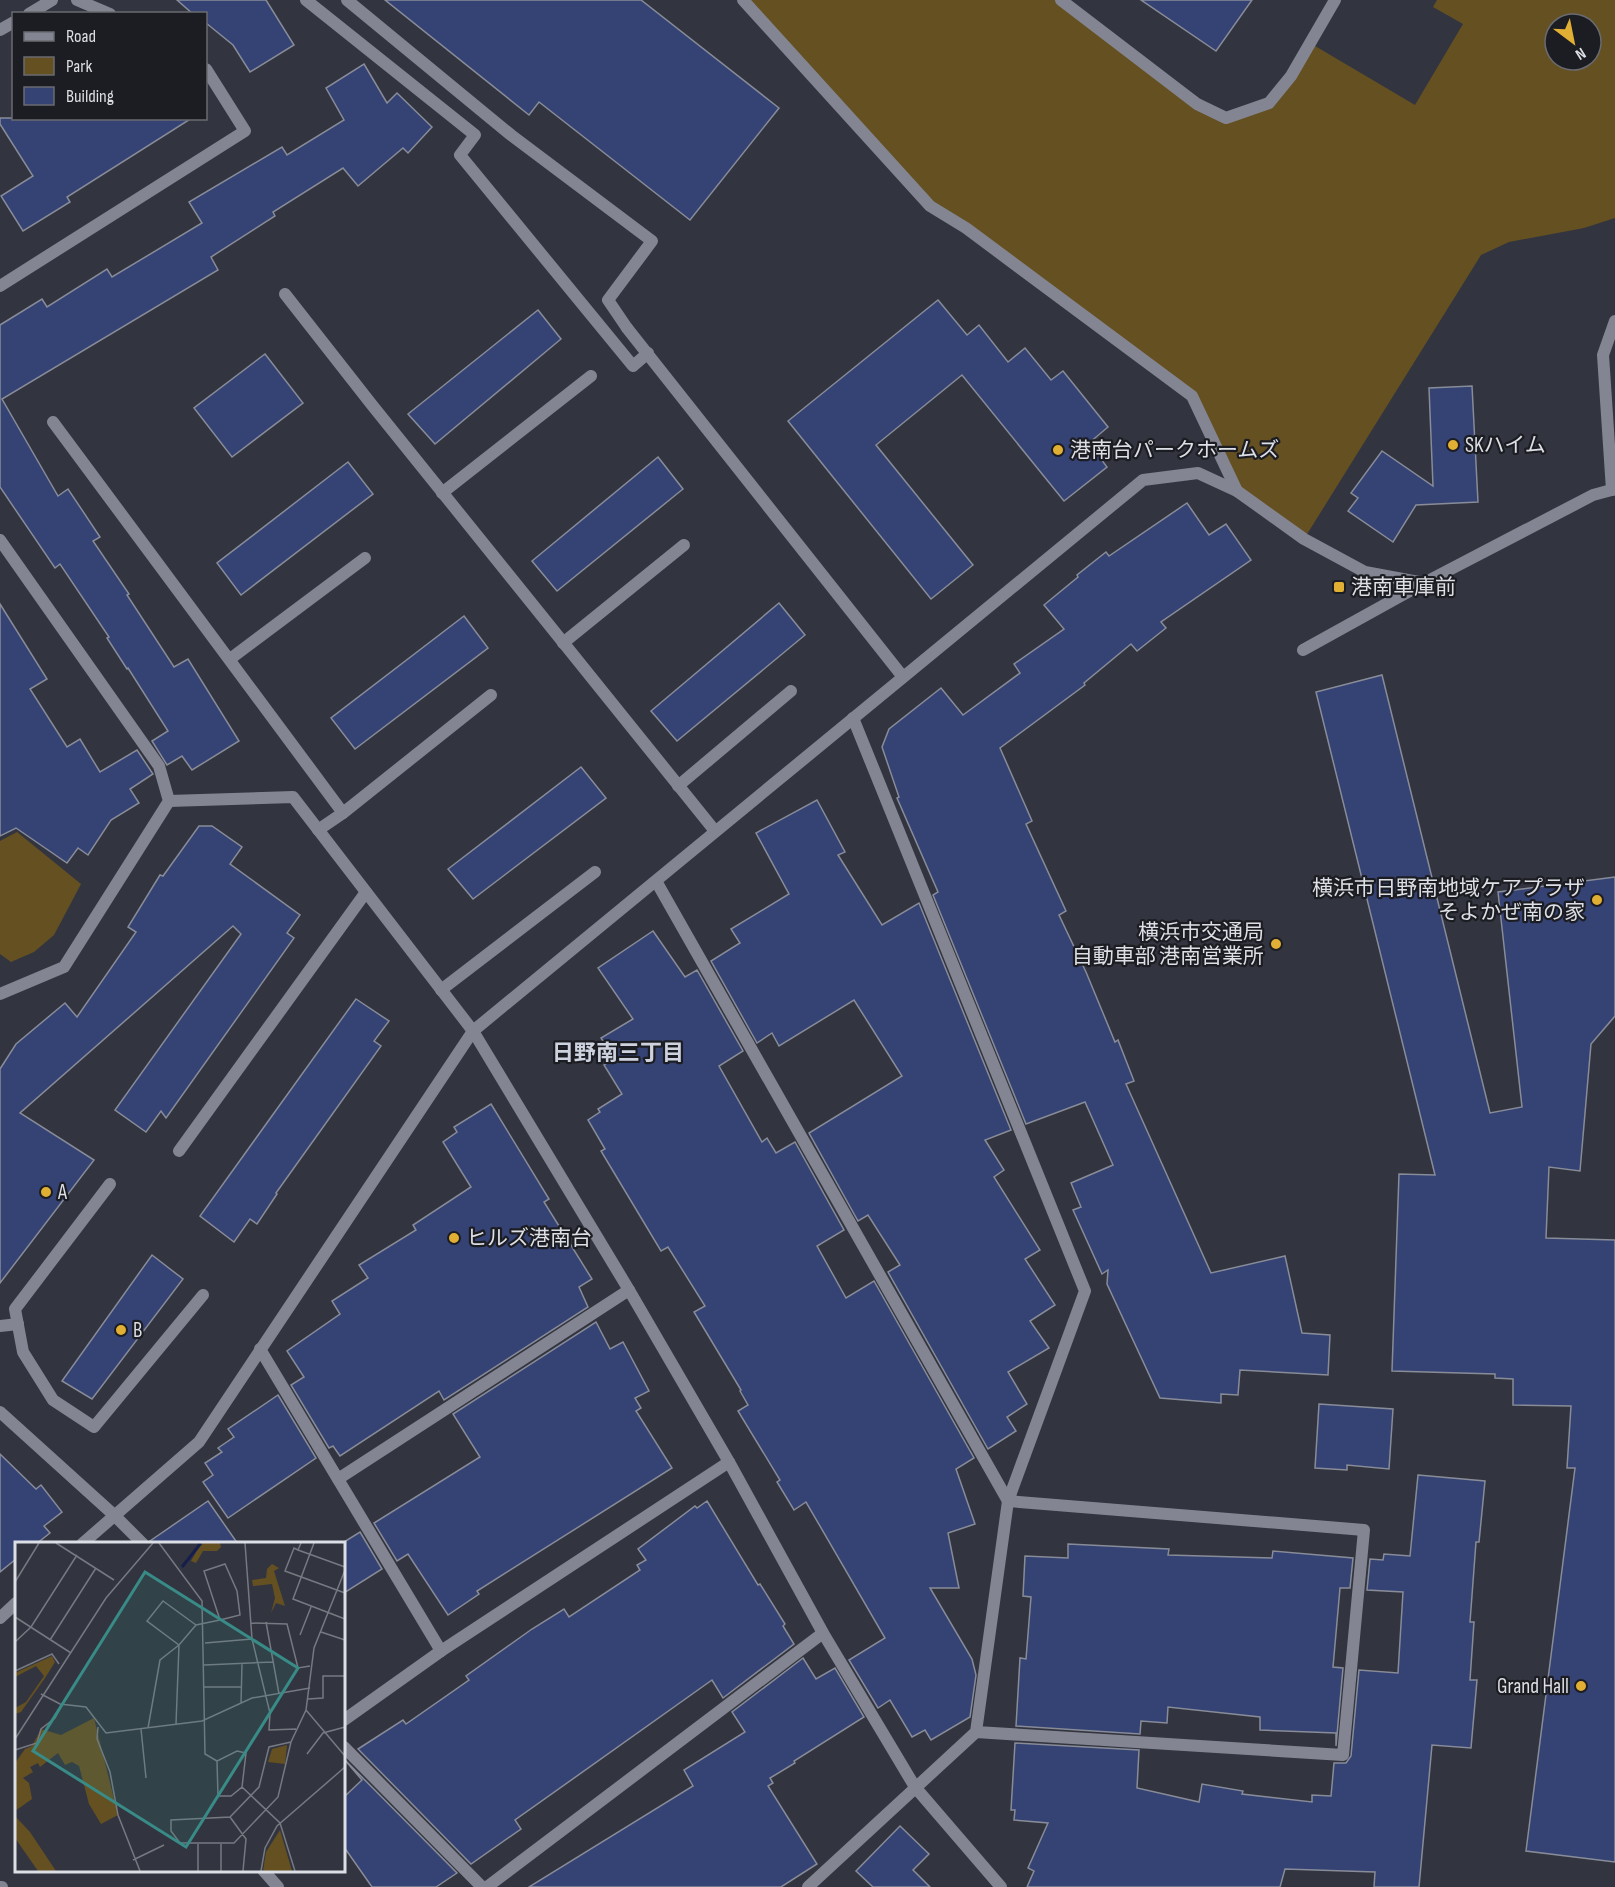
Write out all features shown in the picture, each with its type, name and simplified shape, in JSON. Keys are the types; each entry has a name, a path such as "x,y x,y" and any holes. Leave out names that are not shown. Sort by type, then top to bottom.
{"street":[{"path":"32,12 52,0"},
{"path":"77,0 105,12"},
{"path":"306,0 475,135 460,155 633,366 648,353"},
{"path":"347,0 511,135 652,241 608,300 627,328 903,677"},
{"path":"743,0 930,206 966,228 1192,396 1236,491"},
{"path":"1062,0 1076,5 1197,104 1226,118 1269,103 1291,76 1335,0"},
{"path":"0,286 245,131 207,71"},
{"path":"285,294 442,493 715,831"},
{"path":"1303,650 1424,583 1593,495 1614,489 1603,355 1615,321"},
{"path":"442,493 591,376"},
{"path":"53,422 343,813"},
{"path":"84,1542 200,1442 473,1031 1143,480 1198,473 1236,491 1304,539 1365,572 1424,583"},
{"path":"0,540 159,766 169,801 63,967 0,994"},
{"path":"563,643 684,545"},
{"path":"230,659 365,558"},
{"path":"678,786 791,691"},
{"path":"318,830 343,813 491,695"},
{"path":"814,1885 915,1787 976,1732 1008,1501 1085,1291 853,718"},
{"path":"169,801 293,797 473,1031 629,1290 729,1462 823,1633 915,1787 1001,1887"},
{"path":"441,990 595,872"},
{"path":"656,881 1008,1501"},
{"path":"179,1151 366,892"},
{"path":"110,1184 15,1309 22,1352 53,1400 94,1427 203,1295"},
{"path":"338,1479 629,1290"},
{"path":"0,1326 18,1324"},
{"path":"260,1349 441,1652"},
{"path":"0,1412 141,1542"},
{"path":"345,1719 441,1652 729,1462"},
{"path":"976,1732 1343,1755 1364,1530 1008,1501"},
{"path":"0,1618 15,1604"},
{"path":"345,1748 485,1887 823,1633"},
{"path":"265,1872 278,1887"}],"green space":[{"path":"743,0 1061,0 1226,118 1269,103 1310,43 1415,105 1463,24 1433,7 1437,0 1615,0 1615,218 1584,228 1509,242 1481,255 1304,539 1237,491 1192,396 930,206"},
{"path":"17,832 81,884 54,935 34,952 11,962 0,954 0,841"}],"building":[{"path":"177,0 266,0 294,45 250,72 233,45 207,24 207,12 191,12"},
{"path":"385,0 641,0 779,108 690,220 539,102 529,115"},
{"path":"1141,0 1252,0 1216,51"},
{"path":"364,64 387,103 397,93 432,127 408,153 403,148 358,186 343,168 273,212 275,216 211,257 218,270 2,399 58,496 68,489 100,537 93,541 174,667 188,659 239,741 192,770 182,756 167,765 152,741 168,731 60,564 55,568 0,487 0,325 42,299 47,307 107,269 112,277 202,223 189,202 282,147 287,155 344,120 326,88"},
{"path":"0,118 12,118 12,120 189,120 67,197 70,202 23,231 1,196 33,176 0,124"},
{"name":"港南台パークホームズ","path":"938,300 967,335 979,325 1008,362 1025,348 1051,380 1063,371 1108,427 1089,443 1107,467 1064,501 962,375 876,445 973,565 931,599 788,421"},
{"path":"538,310 561,339 435,444 408,414"},
{"path":"265,354 303,403 232,457 194,408"},
{"path":"1472,386 1478,502 1416,505 1393,542 1348,511 1358,498 1351,493 1382,451 1433,486 1429,388"},
{"path":"658,457 683,489 557,591 532,561"},
{"path":"348,462 373,494 241,595 217,563"},
{"path":"1187,503 1209,535 1226,524 1251,560 1161,622 1166,628 1137,651 1131,644 1084,683 1085,685 1000,748 1032,821 1026,824 1066,911 1059,915 1115,1042 1118,1040 1134,1081 1126,1084 1211,1273 1285,1256 1302,1333 1330,1335 1328,1375 1240,1370 1238,1395 1221,1394 1221,1403 1160,1398 1107,1284 1108,1270 1102,1274 1073,1210 1081,1207 1071,1183 1113,1165 1085,1102 1026,1124 933,895 938,892 897,798 899,797 882,747 889,729 941,688 963,715 1020,673 1014,664 1064,629 1044,605 1106,552 1109,556"},
{"path":"779,603 805,635 677,741 651,711"},
{"path":"0,604 47,679 30,689 67,747 80,739 100,772 137,750 153,774 130,789 139,803 111,820 88,855 78,848 67,863 16,828 0,836"},
{"path":"464,616 488,648 355,749 331,718"},
{"path":"1382,675 1490,1113 1522,1107 1498,892 1615,877 1615,1016 1591,1044 1580,1171 1549,1167 1546,1238 1615,1240 1615,1862 1526,1851 1575,1468 1567,1468 1571,1406 1513,1405 1513,1379 1495,1378 1495,1374 1392,1371 1399,1174 1435,1175 1316,692"},
{"path":"581,767 606,798 473,899 448,869"},
{"path":"817,800 845,852 838,855 882,925 919,903 1011,1130 985,1140 1004,1170 994,1177 1040,1250 1025,1259 1055,1305 1030,1321 1049,1348 1008,1372 1027,1404 1007,1417 1016,1431 988,1449 888,1272 900,1265 868,1215 858,1221 809,1133 902,1076 854,1000 779,1046 772,1033 757,1043 711,961 740,943 731,929 789,894 756,833"},
{"path":"199,826 212,826 242,847 230,864 300,915 287,933 294,938 166,1118 161,1111 146,1132 115,1110 241,934 233,926 20,1113 94,1160 0,1283 0,1069 16,1044 65,1003 77,1017 136,932 128,927 160,875 163,876"},
{"path":"653,931 685,977 697,970 743,1051 719,1066 762,1142 767,1138 776,1153 795,1142 844,1230 817,1246 846,1298 874,1281 974,1458 956,1469 975,1524 948,1533 959,1588 930,1588 972,1659 976,1675 970,1717 931,1740 925,1730 912,1737 890,1700 878,1708 849,1660 885,1638 806,1502 794,1510 777,1482 780,1480 738,1411 748,1405 741,1390 694,1312 705,1306 668,1247 661,1251 601,1151 605,1149 588,1120 600,1112 598,1109 622,1094 604,1065 614,1059 601,1038 633,1019 598,968"},
{"path":"356,999 389,1021 374,1041 381,1046 276,1193 257,1224 250,1219 234,1242 200,1216"},
{"path":"491,1104 549,1199 544,1202 592,1279 579,1287 588,1307 444,1400 439,1391 340,1456 333,1446 329,1448 291,1385 304,1377 287,1351 340,1314 332,1301 368,1278 359,1265 416,1230 413,1225 471,1187 443,1142 457,1132 454,1127"},
{"name":"B","path":"152,1255 183,1279 92,1399 62,1381"},
{"path":"596,1322 610,1349 623,1342 649,1391 635,1398 641,1408 636,1411 672,1468 477,1591 479,1594 448,1615 408,1554 397,1561 374,1523 480,1457 453,1414"},
{"path":"278,1395 316,1458 228,1518 203,1482 213,1475 205,1463 222,1452 218,1448 234,1437 228,1429"},
{"path":"1319,1404 1393,1409 1389,1469 1347,1465 1347,1470 1315,1468"},
{"path":"0,1454 36,1489 41,1485 62,1512 44,1526 50,1533 39,1542 15,1542 15,1560 0,1572"},
{"path":"1418,1475 1485,1481 1479,1542 1476,1542 1470,1622 1474,1622 1470,1680 1477,1680 1471,1748 1432,1745 1419,1887 1374,1887 1375,1872 1285,1869 1280,1887 1027,1887 1034,1871 1028,1868 1048,1823 1014,1820 1015,1810 1011,1810 1015,1743 1139,1750 1137,1788 1199,1802 1202,1784 1243,1791 1242,1794 1312,1802 1312,1795 1331,1796 1334,1763 1346,1763 1351,1756 1359,1670 1398,1673 1403,1592 1367,1590 1370,1559 1383,1560 1384,1554 1410,1556"},
{"path":"208,1501 237,1542 150,1542"},
{"path":"707,1501 758,1585 760,1584 785,1624 783,1626 794,1644 723,1698 712,1680 515,1820 521,1829 471,1864 358,1749 403,1720 406,1724 469,1680 466,1676 532,1629 564,1609 569,1617 640,1570 637,1565 646,1560 638,1549 695,1506 697,1508"},
{"path":"360,1532 382,1569 345,1592 345,1542"},
{"path":"1068,1544 1169,1549 1168,1555 1272,1558 1273,1551 1353,1558 1350,1588 1340,1588 1333,1667 1343,1668 1336,1746 1336,1733 1260,1730 1260,1717 1168,1707 1167,1723 1141,1721 1140,1734 1016,1726 1020,1658 1026,1659 1031,1597 1023,1596 1025,1556 1068,1558"},
{"path":"803,1658 816,1679 835,1668 864,1717 770,1778 773,1783 768,1786 817,1864 781,1887 529,1887 693,1786 684,1770 745,1732 732,1712"},
{"path":"345,1760 457,1873 436,1887 372,1887 345,1848 345,1796 362,1780"},
{"path":"900,1826 929,1854 913,1870 930,1887 873,1887 856,1871"}],"place":[{"name":"SKハイム","path":"1453,445"},
{"name":"港南台パークホームズ","path":"1058,450"},
{"name":"港南車庫前","path":"1339,587"},
{"name":"横浜市日野南地域ケアプラザ そよかぜ南の家","path":"1597,900"},
{"name":"横浜市交通局 自動車部 港南営業所","path":"1276,944"},
{"name":"A","path":"46,1192"},
{"name":"ヒルズ港南台","path":"454,1238"},
{"name":"B","path":"121,1330"},
{"name":"Grand Hall","path":"1581,1686"}],"district":[{"name":"日野南三丁目","path":"618,1053"}]}
